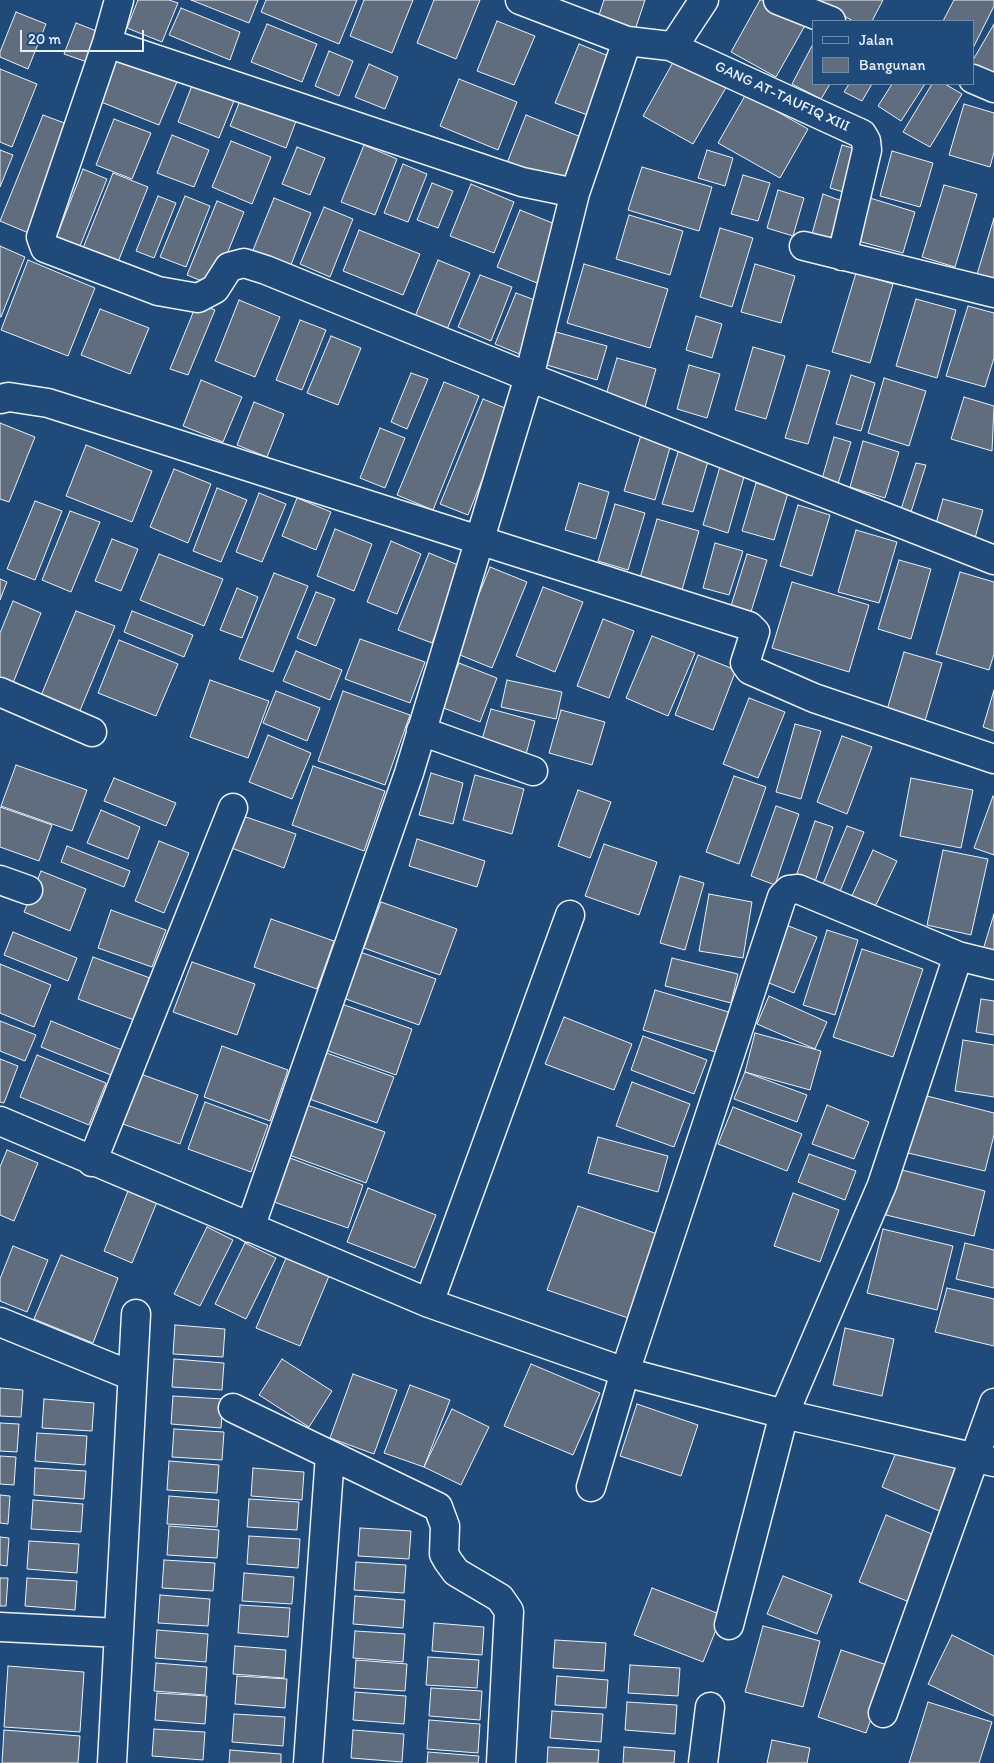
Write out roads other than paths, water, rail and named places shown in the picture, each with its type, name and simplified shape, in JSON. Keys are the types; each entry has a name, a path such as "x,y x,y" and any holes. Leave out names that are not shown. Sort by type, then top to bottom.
{"street":[{"path":"119,0 107,43 41,238 45,248 158,291 198,298 215,289 229,267 244,263 266,270 529,377 994,560"},
{"name":"GANG AT-TAUFIQ XIII","path":"520,0 627,42 670,46 862,134 866,141 867,150 842,256"},
{"path":"670,46 677,41 704,0"},
{"path":"778,0 828,20"},
{"path":"250,1228 409,773 529,377 575,193 627,42"},
{"path":"107,43 522,182 575,193"},
{"path":"974,79 994,88"},
{"path":"804,246 994,293"},
{"path":"0,399 9,397 48,403 749,626 755,632 745,663 750,670 814,698 994,759"},
{"path":"0,692 92,732"},
{"path":"421,731 533,771"},
{"path":"92,1162 233,808"},
{"path":"0,880 28,890"},
{"path":"591,1487 625,1372 782,897 789,890 798,889 958,956 994,964"},
{"path":"429,1303 570,915"},
{"path":"729,1625 784,1414 882,1185 958,956"},
{"path":"0,1121 92,1162 429,1303 625,1372 784,1414 984,1460"},
{"path":"112,1763 136,1314"},
{"path":"0,1322 132,1376"},
{"path":"883,1713 984,1460 994,1403"},
{"path":"233,1408 438,1507 445,1526 444,1554 448,1561 456,1572 500,1598 509,1611 501,1763"},
{"path":"308,1763 330,1455"},
{"path":"0,1627 119,1633"},
{"path":"704,1763 710,1707"}]}
